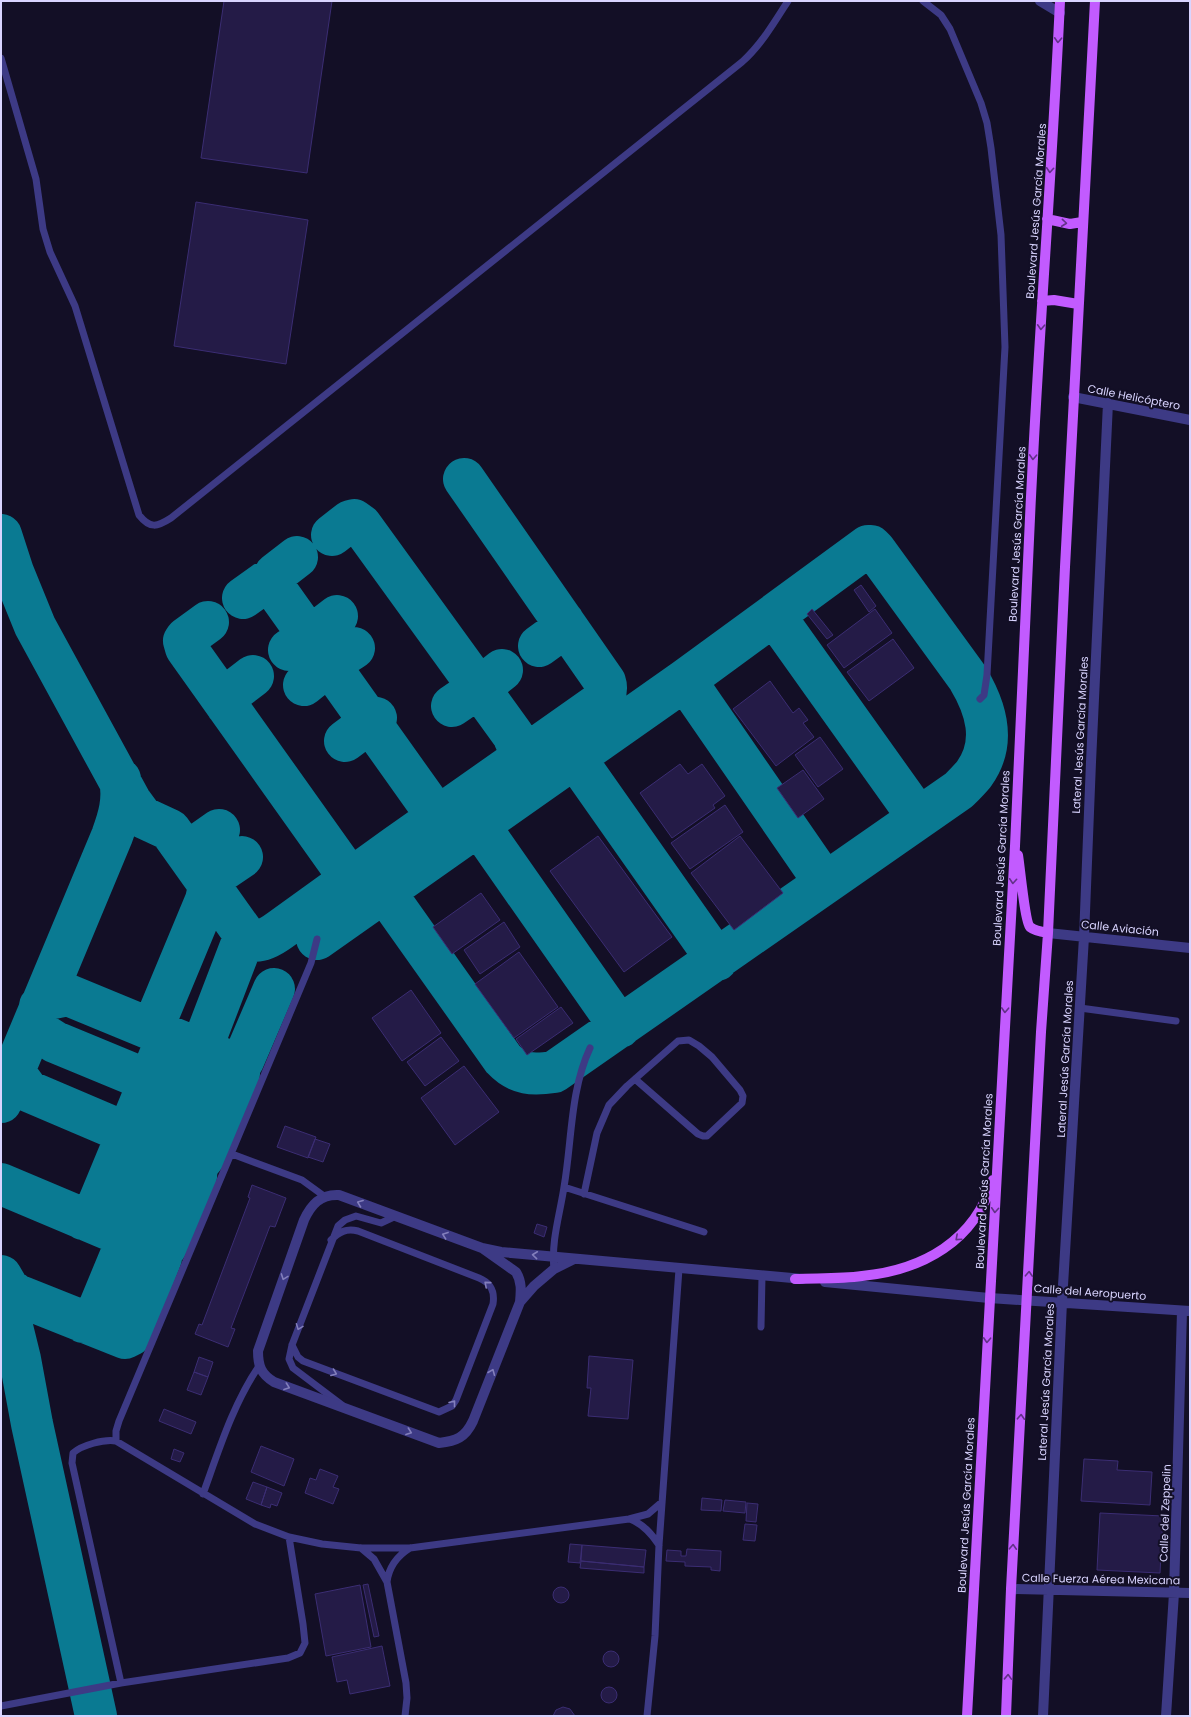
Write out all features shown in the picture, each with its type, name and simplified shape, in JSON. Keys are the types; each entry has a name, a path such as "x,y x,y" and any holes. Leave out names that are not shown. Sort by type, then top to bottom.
{"main road":[{"name":"Boulevard Jesús García Morales","path":"968,1716 989,1298 1015,842 1032,467 1060,1"},
{"path":"1006,1716 1011,1589 1041,1032 1048,933 1073,397 1095,1"},
{"path":"1047,219 1070,224 1082,222"},
{"path":"1042,301 1054,300 1078,304"},
{"path":"1015,842 1022,877 1027,921 1031,928 1048,933"},
{"path":"795,1279 869,1275 910,1266 932,1257 956,1241 970,1226 981,1210 993,1182 998,1155"}],"street":[{"path":"1040,1 1060,13"},
{"name":"Calle Helicóptero","path":"1073,397 1190,420"},
{"name":"Lateral Jesús García Morales","path":"1043,1716 1062,1302 1084,937 1091,754 1108,403"},
{"name":"Calle Aviación","path":"1048,933 1190,948"},
{"path":"339,1195 396,1216 482,1248 516,1272 519,1277 521,1286 520,1302 473,1421 468,1431 451,1442 439,1443 274,1382 267,1378 259,1366 258,1351 304,1220 314,1202 324,1196 339,1195"},
{"name":"Calle del Aeropuerto","path":"482,1248 501,1252 989,1298 1186,1311"},
{"path":"520,1302 534,1286 554,1269 574,1259"},
{"name":"Calle del Zeppelin","path":"1166,1716 1174,1593 1186,1311"},
{"name":"Calle Fuerza Aérea Mexicana","path":"1011,1589 1190,1593"}],"lane":[{"path":"1,58 36,179 43,229 50,252 75,306 139,515 145,523 152,526 162,524 171,518 742,62 764,37 788,1"},
{"path":"922,1 941,15 950,29 981,103 987,124 991,148 1001,235 1005,347 988,675 984,695 980,699"},
{"path":"116,1441 116,1431 119,1421 311,963 317,940"},
{"path":"1080,1008 1176,1021"},
{"path":"584,1194 597,1133 609,1105 635,1079 678,1041 689,1040 699,1046 712,1058 740,1090 743,1096 742,1103 707,1136 703,1136 698,1134 635,1079"},
{"path":"554,1269 553,1257 578,1087 584,1061 590,1048"},
{"path":"232,1154 302,1180 324,1196"},
{"path":"564,1187 704,1232"},
{"path":"349,1410 320,1387 301,1376 292,1368 289,1359 292,1345 331,1240 338,1226 356,1216 380,1222 396,1216"},
{"path":"292,1345 298,1357 303,1361 430,1410 439,1412 452,1406 456,1400 493,1304 493,1290 490,1285 478,1278 358,1230 346,1230 338,1233 331,1240"},
{"path":"647,1716 655,1636 659,1545 679,1269"},
{"path":"761,1327 762,1276"},
{"path":"203,1494 230,1420 246,1385 259,1366"},
{"path":"121,1683 71,1458 73,1453 81,1448 110,1440 116,1441 255,1524 289,1536 322,1544 361,1548 410,1548 629,1519 648,1514 662,1502"},
{"path":"629,1519 638,1522 647,1529 659,1545"},
{"path":"1,1706 121,1683 288,1658 300,1653 305,1643 289,1536"},
{"path":"361,1548 374,1559 387,1582 406,1683 407,1698 405,1716"},
{"path":"387,1582 393,1563 400,1554 410,1548"}],"building":[{"path":"224,1 332,1 307,173 201,158"},
{"path":"196,202 308,220 286,364 174,346"},
{"path":"861,585 876,606 869,612 854,590"},
{"path":"812,609 833,635 827,639 807,614"},
{"path":"875,609 892,633 844,668 827,645"},
{"path":"893,639 914,668 869,701 847,672"},
{"path":"770,681 793,713 799,708 808,720 803,723 814,737 776,766 733,709"},
{"path":"820,737 843,769 818,787 795,755"},
{"path":"680,764 688,774 702,764 725,796 713,805 715,808 672,838 640,793"},
{"path":"803,770 824,799 798,818 777,788"},
{"path":"725,805 743,832 690,869 671,843"},
{"path":"598,836 672,937 624,972 550,871"},
{"path":"740,836 783,893 734,930 691,873"},
{"path":"481,893 500,920 452,954 433,927"},
{"path":"504,922 520,947 480,974 464,950"},
{"path":"519,952 558,1007 514,1038 475,984"},
{"path":"411,990 441,1033 402,1061 372,1018"},
{"path":"561,1007 573,1023 527,1055 516,1039"},
{"path":"441,1037 459,1061 425,1086 407,1062"},
{"path":"464,1066 499,1112 455,1145 421,1098"},
{"path":"285,1126 316,1137 308,1158 277,1147"},
{"path":"315,1139 330,1144 323,1162 308,1157"},
{"path":"252,1185 286,1198 275,1227 270,1226 231,1328 235,1329 228,1347 195,1334 199,1324 202,1325 250,1198 248,1197"},
{"path":"537,1224 547,1227 544,1237 534,1233"},
{"path":"589,1356 633,1360 628,1419 588,1416 591,1388 587,1388"},
{"path":"199,1357 213,1362 208,1377 194,1372"},
{"path":"194,1372 208,1377 201,1395 187,1390"},
{"path":"164,1409 196,1422 191,1434 159,1421"},
{"path":"261,1446 294,1459 284,1486 251,1472"},
{"path":"174,1449 184,1453 180,1462 171,1459"},
{"path":"1084,1459 1118,1461 1117,1470 1152,1472 1150,1505 1081,1501"},
{"path":"320,1469 338,1476 333,1487 339,1489 333,1504 305,1493 310,1478 316,1480"},
{"path":"253,1482 267,1487 261,1505 246,1499"},
{"path":"267,1487 282,1493 277,1506 271,1504 270,1508 261,1505"},
{"path":"702,1498 722,1500 721,1511 701,1510"},
{"path":"725,1500 746,1502 745,1513 723,1511"},
{"path":"747,1503 758,1504 756,1522 746,1521"},
{"path":"1100,1513 1163,1516 1160,1573 1097,1570"},
{"path":"745,1524 757,1525 755,1541 743,1540"},
{"path":"570,1544 582,1545 580,1563 568,1562"},
{"path":"582,1545 646,1550 644,1567 581,1561"},
{"path":"687,1549 721,1551 720,1571 711,1570 711,1567 685,1566 685,1562 666,1561 667,1550 681,1551 681,1556 686,1556"},
{"path":"581,1561 644,1567 644,1573 580,1568"},
{"path":"368,1584 379,1636 374,1637 363,1585"},
{"path":"360,1585 371,1647 326,1656 315,1594"},
{"path":"561,1587 567,1589 569,1595 567,1601 561,1603 555,1601 553,1595 555,1589"},
{"path":"382,1646 390,1686 350,1694 347,1680 337,1682 332,1657"},
{"path":"611,1651 617,1653 619,1659 617,1665 611,1667 605,1665 603,1659 605,1653"},
{"path":"609,1687 615,1689 617,1695 615,1701 609,1703 603,1701 601,1695 603,1689"},
{"path":"563,1707 570,1709 575,1716 553,1716 556,1710"}],"taxiway":[{"path":"1,535 13,572 35,626 131,802 142,817 170,830 244,934 248,938 257,941 267,938 280,930 597,705 605,695 605,682 464,479"},
{"path":"332,535 350,521 354,520 361,525 513,735 519,749 514,764"},
{"path":"317,939 685,680 868,546 871,546 875,550 968,678 980,701 984,713 987,737 985,750 981,762 974,774 959,790 554,1072 526,1073 514,1068 503,1059 384,891"},
{"path":"271,583 275,574 297,557"},
{"path":"243,598 264,583 271,583 429,805 438,810 449,810"},
{"path":"774,615 918,817"},
{"path":"289,650 303,641 312,641 315,633 337,616"},
{"path":"539,646 561,630 563,621"},
{"path":"208,622 186,638 184,641 186,648 341,866 351,872 363,871"},
{"path":"304,685 325,668 334,671 337,660 354,648"},
{"path":"452,706 471,693 482,693 483,685 502,670"},
{"path":"227,706 227,696 253,676"},
{"path":"685,680 825,883"},
{"path":"345,741 365,726 367,716 376,718"},
{"path":"575,758 717,960"},
{"path":"1,1102 112,836 117,822 121,801 120,779"},
{"path":"478,824 620,1027"},
{"path":"190,858 192,849 219,830"},
{"path":"204,877 211,878 242,857"},
{"path":"149,1028 154,1025 206,900 211,878"},
{"path":"194,1047 204,1042 245,935"},
{"path":"238,1065 243,1061 274,989"},
{"path":"40,1006 49,999 68,995 238,1065"},
{"path":"36,1018 38,1031 55,1042 130,1073"},
{"path":"83,1219 91,1218 94,1214 123,1144 124,1137 121,1131 127,1130 132,1123 165,1043 163,1034"},
{"path":"157,1146 163,1146 167,1143 202,1058 199,1049"},
{"path":"197,1163 204,1157 239,1074 238,1065"},
{"path":"15,1067 17,1076 28,1091 197,1163"},
{"path":"121,1235 131,1231 160,1161 161,1153 157,1146"},
{"path":"1,1184 160,1251 165,1248 169,1242 196,1177 197,1163"},
{"path":"83,1322 91,1321 96,1315 125,1245 126,1240 123,1235"},
{"path":"1,1276 8,1288 17,1295 125,1338 131,1335 161,1258 160,1251"},
{"path":"1,1282 20,1359 32,1424 96,1716"}]}
